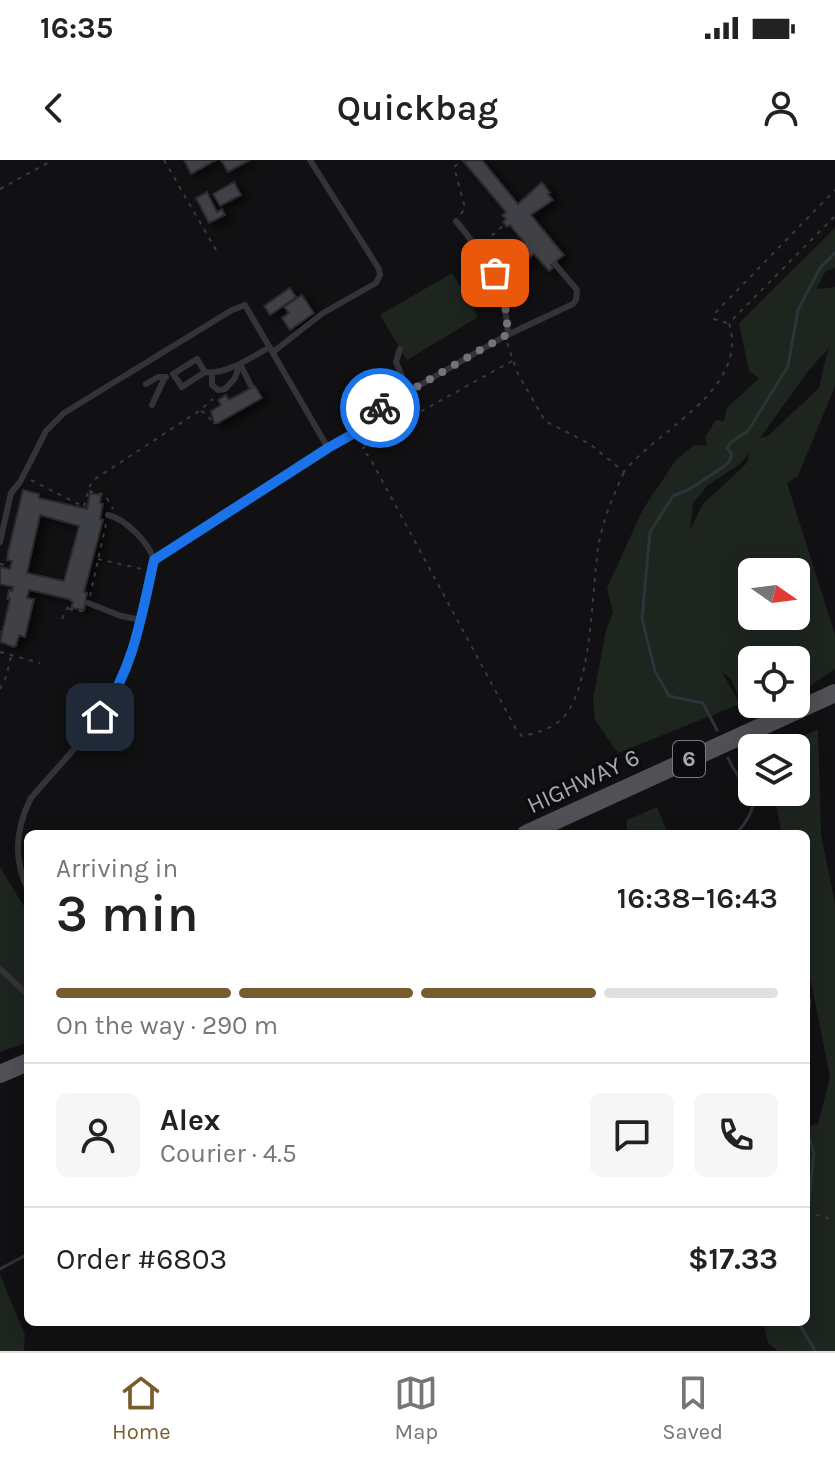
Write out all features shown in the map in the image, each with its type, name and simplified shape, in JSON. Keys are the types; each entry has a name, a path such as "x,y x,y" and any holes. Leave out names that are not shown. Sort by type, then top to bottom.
{"main road":[{"name":"HIGHWAY 6","path":"535,830 835,693"},
{"path":"0,1074 24,1064"}],"lane":[{"path":"173,374 182,387 209,372 240,364 272,349 323,313 376,283 379,269 310,160"},
{"path":"456,221 495,273 505,302 507,335"},
{"path":"154,560 328,448 350,438 375,411 507,335 576,300 577,290 555,264"},
{"path":"0,542 11,493 24,475 46,431 64,413 245,305 328,448"},
{"path":"400,349 396,362 408,391"},
{"path":"146,384 173,374 197,359 209,372 210,382 218,390 228,387 240,364"},
{"path":"240,364 251,386"},
{"path":"152,405 165,377"},
{"path":"24,881 17,836 24,810 110,702 129,665 141,620 154,560 150,549 117,517 108,515"},
{"path":"88,604 141,620"},
{"path":"0,969 24,991"}],"path":[{"path":"0,189 53,160"},
{"path":"164,160 216,250"},
{"path":"462,160 454,167 465,208"},
{"path":"729,323 714,319 716,312 835,190"},
{"path":"729,323 835,216"},
{"path":"481,244 504,225"},
{"path":"510,284 512,286 520,279 522,281 513,288 512,296"},
{"path":"350,438 370,458 522,736 541,732 568,712 576,692 593,605 598,545 624,472 694,411 723,374 731,341 729,323"},
{"path":"507,335 512,361 545,421 590,444 624,472"},
{"path":"362,449 382,433 512,361"},
{"path":"24,475 47,490 84,507 91,483 210,404 218,390"},
{"path":"199,411 207,414 213,424 217,423"},
{"path":"107,478 109,470"},
{"path":"88,491 105,495 117,517"},
{"path":"69,609 85,612 106,524"},
{"path":"98,559 142,569"},
{"path":"0,564 10,566"},
{"path":"62,619 70,603"},
{"path":"0,652 40,663"},
{"path":"0,689 11,655"},
{"path":"810,1213 835,1220"}],"shaded area":[{"path":"835,228 835,268 826,271 816,289 835,287 835,386 798,476 787,483 835,635 835,669 810,686 810,646 738,646 738,696 731,679 722,672 738,705 618,753 595,720 593,699 606,630 613,612 607,588 643,509 676,460 694,445 707,446 705,437 716,420 724,421 727,408 759,378 749,371 739,323","holes":["828,349 819,388 768,436 760,438 808,371","749,453 747,463 703,504 690,530 693,503 708,485 740,464"]},
{"path":"452,273 478,317 407,360 380,315"},
{"path":"818,729 821,834 835,904 835,1351 778,1351 768,1343 764,1326 810,1326 810,1126 818,1124 830,1077 810,977 810,830 781,830 776,806 810,806 810,734 807,734"},
{"path":"657,807 666,830 627,830 627,820"},
{"path":"0,867 24,906 24,1043 0,1052"},
{"path":"0,1275 25,1335 24,1351 0,1351"}],"building":[{"path":"184,160 216,160 191,174"},
{"path":"221,160 250,160 228,172"},
{"path":"482,160 518,204 542,182 550,193 553,200 531,215 564,255 551,265 553,268 549,271 534,254 515,270 517,273 508,285 491,266 524,242 510,225 507,227 503,222 506,219 502,215 506,212 463,161"},
{"path":"234,182 241,195 220,206 213,194"},
{"path":"207,192 217,212 222,209 225,215 209,223 196,198"},
{"path":"290,288 296,297 270,315 264,306"},
{"path":"302,295 314,313 290,330 282,318 289,313 284,307"},
{"path":"255,386 262,398 214,423 211,411 221,405 218,400 226,395 229,400"},
{"path":"23,490 39,494 39,498 87,509 90,493 101,495 100,519 103,520 84,592 87,593 84,610 71,608 73,602 68,599 29,590 27,598 34,599 25,637 19,635 13,647 0,642 10,599 7,599 9,590 12,591 13,587 0,584 0,567 10,569 12,561 7,560","holes":["40,515 79,526 64,581 27,573"]}],"waterway":[{"path":"717,730 703,703 669,696 655,671 642,619 650,532 673,496 690,489 729,462 732,454 727,448 748,431 788,366 798,310 820,268 835,253"},
{"path":"728,758 753,802 752,810 739,830"},
{"path":"810,1142 814,1153 810,1192"},
{"path":"0,1269 24,1256"},
{"path":"800,1326 815,1351"}],"way so far":[{"path":"380,408 508,334 505,302 495,273"}],"route":[{"path":"100,717 129,665 154,560 328,448 350,438 380,408"}]}
